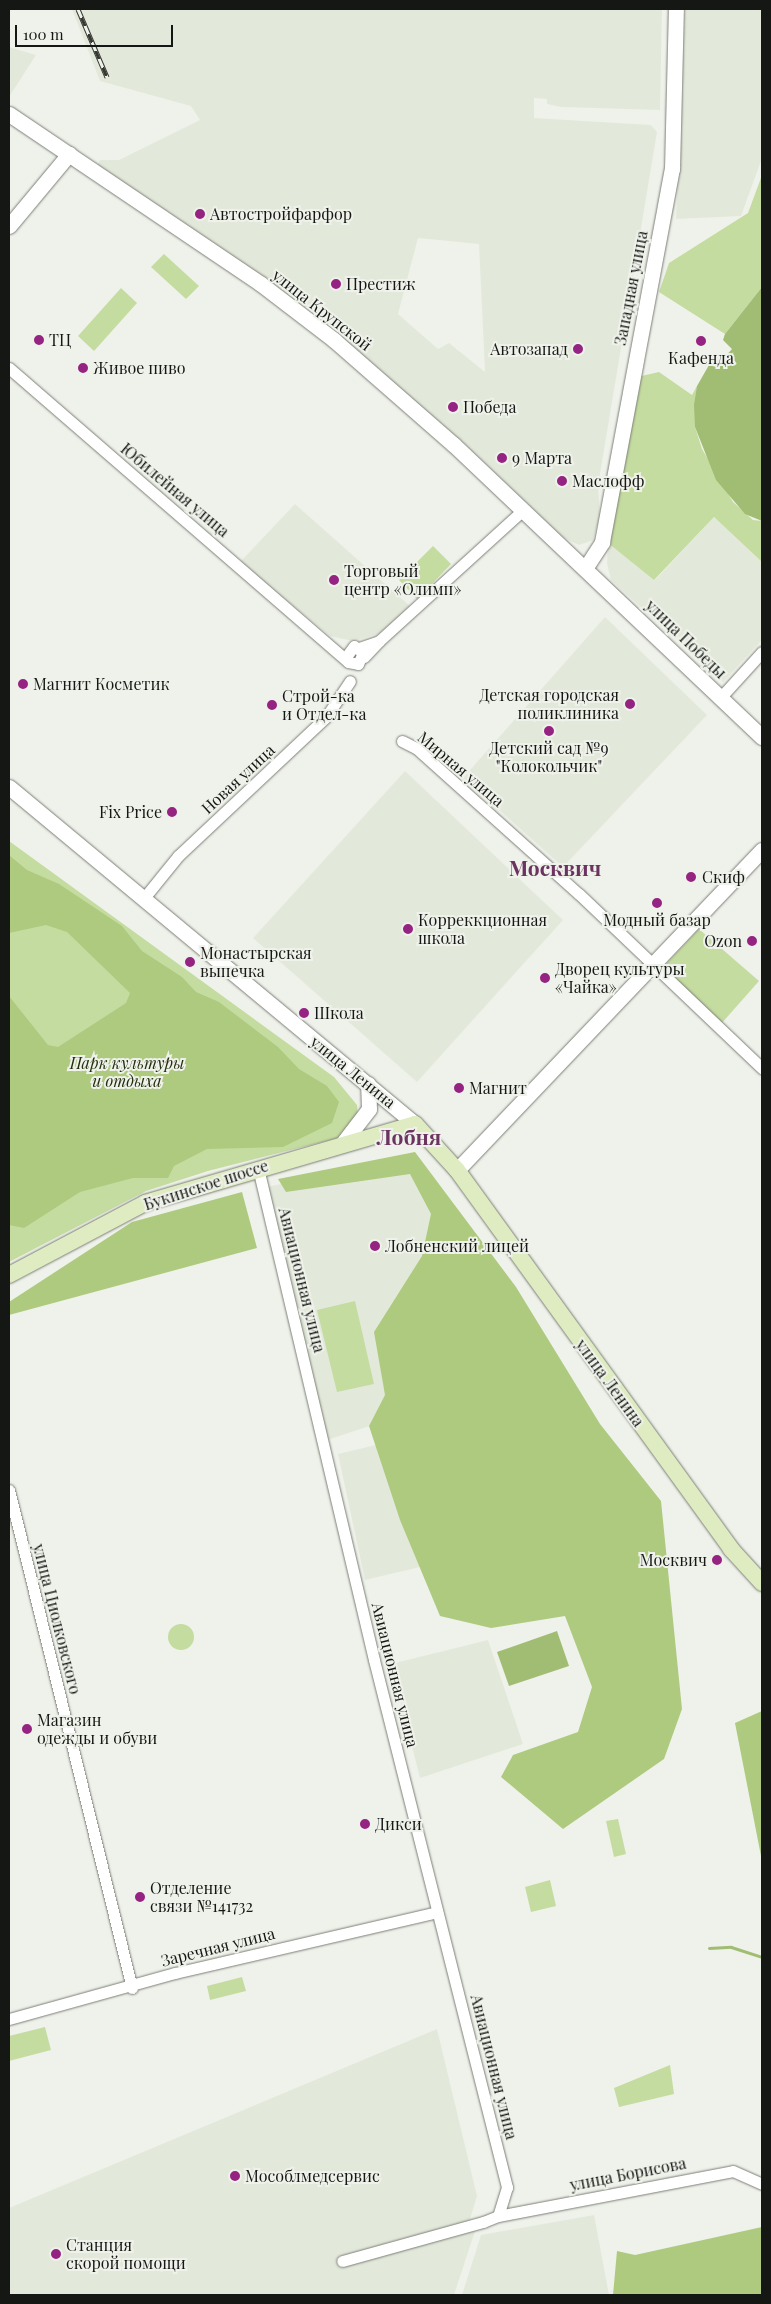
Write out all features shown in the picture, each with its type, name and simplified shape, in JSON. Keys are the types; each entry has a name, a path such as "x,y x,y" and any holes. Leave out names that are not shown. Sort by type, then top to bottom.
{"main road":[{"name":"улица Ленина","path":"415,1124 457,1170 715,1527 762,1583"},
{"name":"Букинское шоссе","path":"9,1275 145,1204 258,1168 415,1124"}],"street":[{"name":"Западная улица","path":"586,567 602,542 672,169 676,9"},
{"name":"улица Крупской","path":"9,114 294,307 403,398 586,567"},
{"path":"9,226 69,154"},
{"name":"Юбилейная улица","path":"9,368 321,637 355,656"},
{"path":"355,656 379,641 523,510"},
{"name":"улица Победы","path":"586,567 762,737"},
{"path":"721,696 762,652"},
{"name":"Новая улица","path":"144,898 178,856 326,717 350,681 355,656"},
{"name":"Мирная улица","path":"402,741 416,748 762,1068"},
{"name":"улица Ленина","path":"9,787 415,1124"},
{"path":"457,1170 651,964 762,850"},
{"path":"342,1144 369,1109 368,1084"},
{"name":"Авиационная улица","path":"258,1168 436,1912 508,2187 498,2216"},
{"name":"улица Циолковского","path":"9,1490 132,1988"},
{"name":"Заречная улица","path":"9,2019 132,1988 175,1973 436,1912"},
{"name":"улица Борисова","path":"342,2261 498,2216 733,2171 762,2184"}],"shaded area":[{"path":"72,9 662,9 660,110 561,107 547,104 547,99 534,98 534,118 651,125 657,132 598,486 600,516 593,540 579,545 562,537 467,446 306,308 97,166 100,160 119,160 200,120 191,106 100,81","holes":["418,238 479,244 485,372 449,343 438,349 398,314"]},
{"path":"685,9 762,9 762,158 741,216 676,219"},
{"path":"9,47 36,55 9,97"},
{"path":"762,287 762,521 745,514 716,480 695,427 694,405 697,386 709,365 716,367 732,349 723,340 725,334"},
{"path":"295,504 410,606 381,633 353,641 330,636 240,562"},
{"path":"714,517 762,562 762,640 723,682 611,580 607,563 608,543 655,580"},
{"path":"605,617 707,715 563,867 463,778"},
{"name":"Корреккционная школа","path":"405,771 563,920 417,1082 253,938"},
{"name":"Лобненский лицей","path":"393,1160 435,1192 503,1300 385,1421 327,1440 267,1187"},
{"path":"380,1444 420,1567 365,1580 338,1454"},
{"path":"557,1631 569,1666 509,1686 497,1652"},
{"path":"488,1640 523,1744 420,1778 391,1664"},
{"path":"437,2029 477,2196 470,2219 475,2231 454,2295 9,2295 9,2208"},
{"path":"594,2215 609,2295 462,2295 481,2235"}],"green space":[{"path":"762,175 762,287 725,334 659,292 669,263 748,213"},
{"path":"164,254 199,286 186,299 151,267"},
{"path":"121,288 137,303 94,351 78,336"},
{"path":"659,372 692,395 697,386 695,427 702,449 733,502 753,520 762,521 762,562 714,517 654,580 608,543 637,377"},
{"path":"433,546 451,564 417,599 399,580"},
{"name":"Парк культуры и отдыха","path":"9,841 334,1077 357,1105 358,1116 342,1137 208,1171 146,1191 9,1262"},
{"name":"Парк культуры и отдыха","path":"9,855 27,870 59,884 122,926 142,951 182,977 196,992 219,1002 278,1047 299,1069 327,1086 339,1102 332,1123 283,1147 207,1149 174,1166 168,1178 133,1178 80,1192 24,1228 9,1225 9,996 48,1045 58,1047 126,1003 130,993 67,932 46,925 9,933"},
{"path":"699,929 759,981 721,1024 663,967"},
{"path":"415,1152 516,1287 600,1424 661,1501 682,1709 664,1759 563,1829 501,1777 513,1755 578,1732 592,1687 565,1616 491,1628 440,1616 400,1520 369,1426 385,1395 374,1332 422,1256 431,1214 410,1174 286,1192 278,1179"},
{"path":"242,1192 257,1248 9,1315 9,1302 132,1222"},
{"path":"355,1301 374,1384 337,1392 317,1310"},
{"path":"181,1624 190,1628 194,1637 190,1646 181,1650 172,1646 168,1637 172,1628"},
{"path":"762,1711 762,1861 735,1723"},
{"path":"618,1819 626,1854 614,1857 606,1821"},
{"path":"550,1880 556,1906 531,1912 525,1887"},
{"path":"242,1977 246,1991 210,2000 207,1986"},
{"path":"45,2027 51,2050 9,2061 9,2036"},
{"path":"670,2065 674,2094 619,2107 614,2088"},
{"path":"762,2227 762,2295 613,2295 617,2251 635,2255"}],"waterway":[{"name":"Лобня","path":"709,1948 731,1947 762,1957"}],"railway":[{"path":"78,9 107,77"}],"place":[{"name":"Автостройфарфор","path":"200,214"},
{"name":"Престиж","path":"336,284"},
{"name":"ТЦ","path":"39,340"},
{"name":"Кафенда","path":"701,341"},
{"name":"Автозапад","path":"578,349"},
{"name":"Живое пиво","path":"83,368"},
{"name":"Победа","path":"453,407"},
{"name":"9 Марта","path":"502,458"},
{"name":"Маслофф","path":"562,481"},
{"name":"Торговый центр «Олимп»","path":"334,580"},
{"name":"Магнит Косметик","path":"23,684"},
{"name":"Детская городская поликлиника","path":"630,704"},
{"name":"Строй-ка и Отдел-ка","path":"272,705"},
{"name":"Детский сад №9 \"Колокольчик\"","path":"549,731"},
{"name":"Fix Price","path":"172,812"},
{"name":"Скиф","path":"691,877"},
{"name":"Модный базар","path":"657,903"},
{"name":"Корреккционная школа","path":"408,929"},
{"name":"Ozon","path":"752,941"},
{"name":"Монастырская выпечка","path":"190,962"},
{"name":"Дворец культуры «Чайка»","path":"545,978"},
{"name":"Школа","path":"304,1013"},
{"name":"Магнит","path":"459,1088"},
{"name":"Лобненский лицей","path":"375,1246"},
{"name":"Москвич","path":"717,1560"},
{"name":"Магазин одежды и обуви","path":"27,1729"},
{"name":"Дикси","path":"365,1824"},
{"name":"Отделение связи №141732","path":"140,1897"},
{"name":"Мособлмедсервис","path":"235,2176"},
{"name":"Станция скорой помощи","path":"56,2254"}],"district":[{"name":"Москвич","path":"555,867"},
{"name":"Лобня","path":"409,1136"}]}
